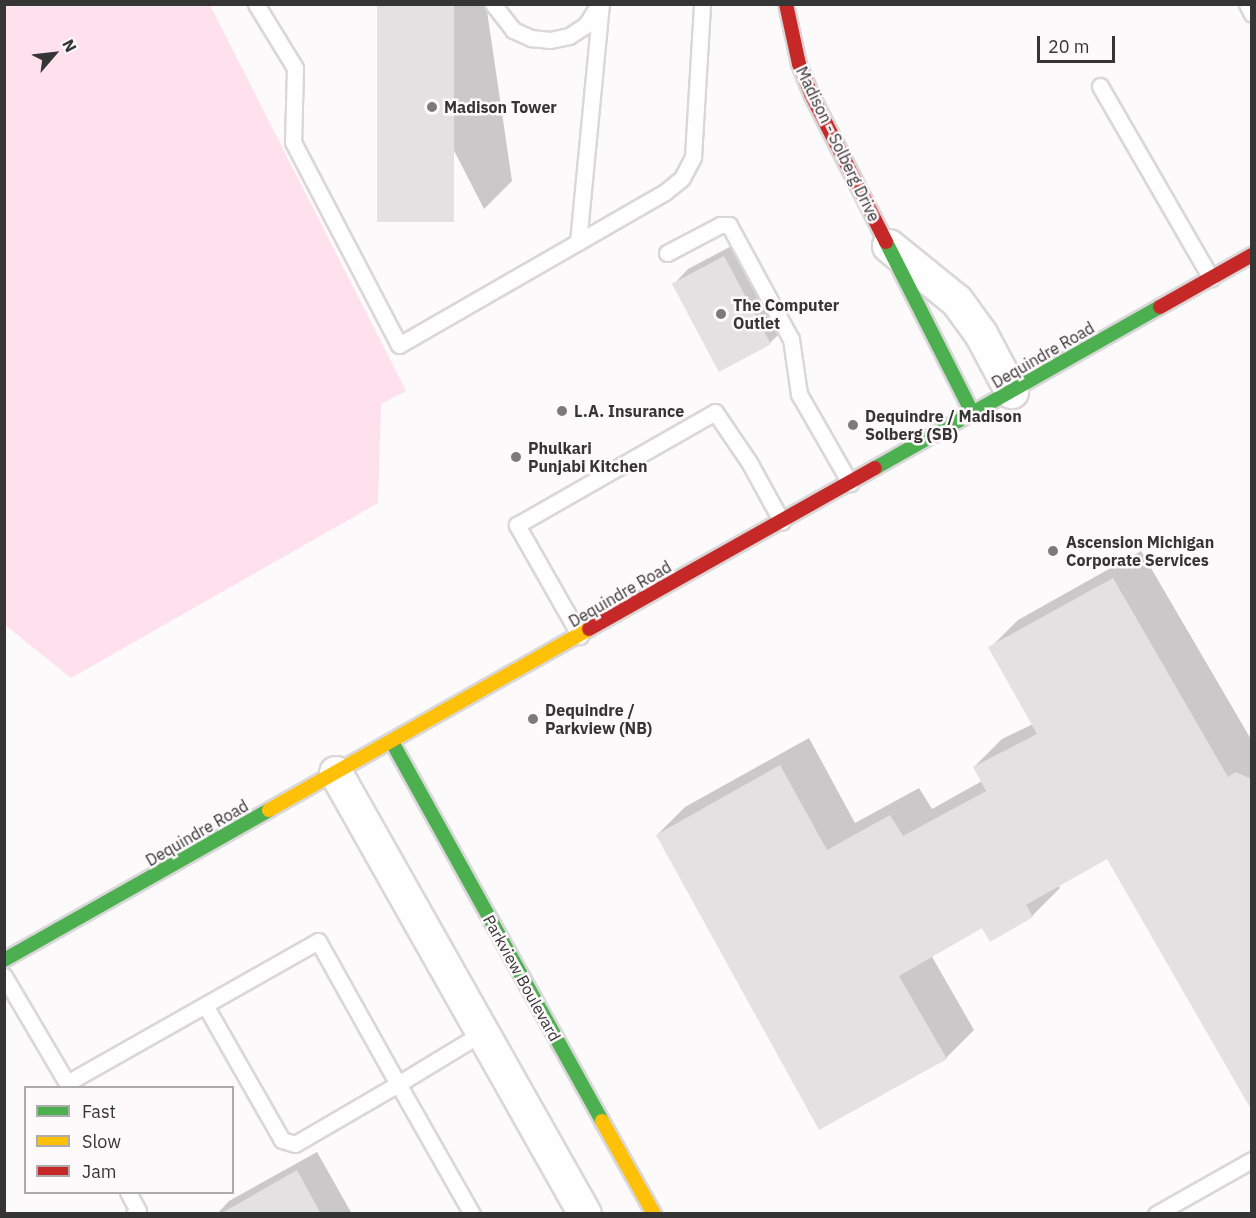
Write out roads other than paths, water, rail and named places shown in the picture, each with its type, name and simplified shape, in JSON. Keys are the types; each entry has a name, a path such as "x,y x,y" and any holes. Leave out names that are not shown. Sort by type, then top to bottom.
{"main road":[{"name":"Madison - Solberg Drive","path":"786,4 799,64 811,94 973,414"},
{"name":"Dequindre Road","path":"4,960 1251,255"},
{"name":"Parkview Boulevard","path":"392,742 654,1214"}],"street":[{"name":"Madison - Solberg Drive","path":"889,246 957,301 981,334 1012,392"},
{"path":"336,773 585,1214"}],"lane":[{"path":"256,4 295,68 293,142 399,345 665,192 682,178 693,157 702,4"},
{"path":"494,4 513,30 531,38 550,40 569,36 585,25 600,4"},
{"path":"578,242 600,4"},
{"path":"1247,4 1251,14"},
{"path":"1100,86 1211,278"},
{"path":"667,253 720,225 729,225 791,339 793,374 799,394 850,483"},
{"path":"580,636 516,525 715,412 749,462 782,522"},
{"path":"4,976 69,1085 318,941 472,1214"},
{"path":"205,1005 282,1140 295,1144 484,1032"},
{"path":"1156,1214 1251,1160"},
{"path":"129,1194 137,1213"}],"place":[{"name":"Madison Tower","path":"432,107"},
{"name":"The Computer Outlet","path":"721,314"},
{"name":"L.A. Insurance","path":"562,411"},
{"name":"Dequindre / Madison Solberg (SB)","path":"853,425"},
{"name":"Phulkari Punjabi Kitchen","path":"516,457"},
{"name":"Ascension Michigan Corporate Services","path":"1053,551"},
{"name":"Dequindre / Parkview (NB)","path":"533,719"}]}
